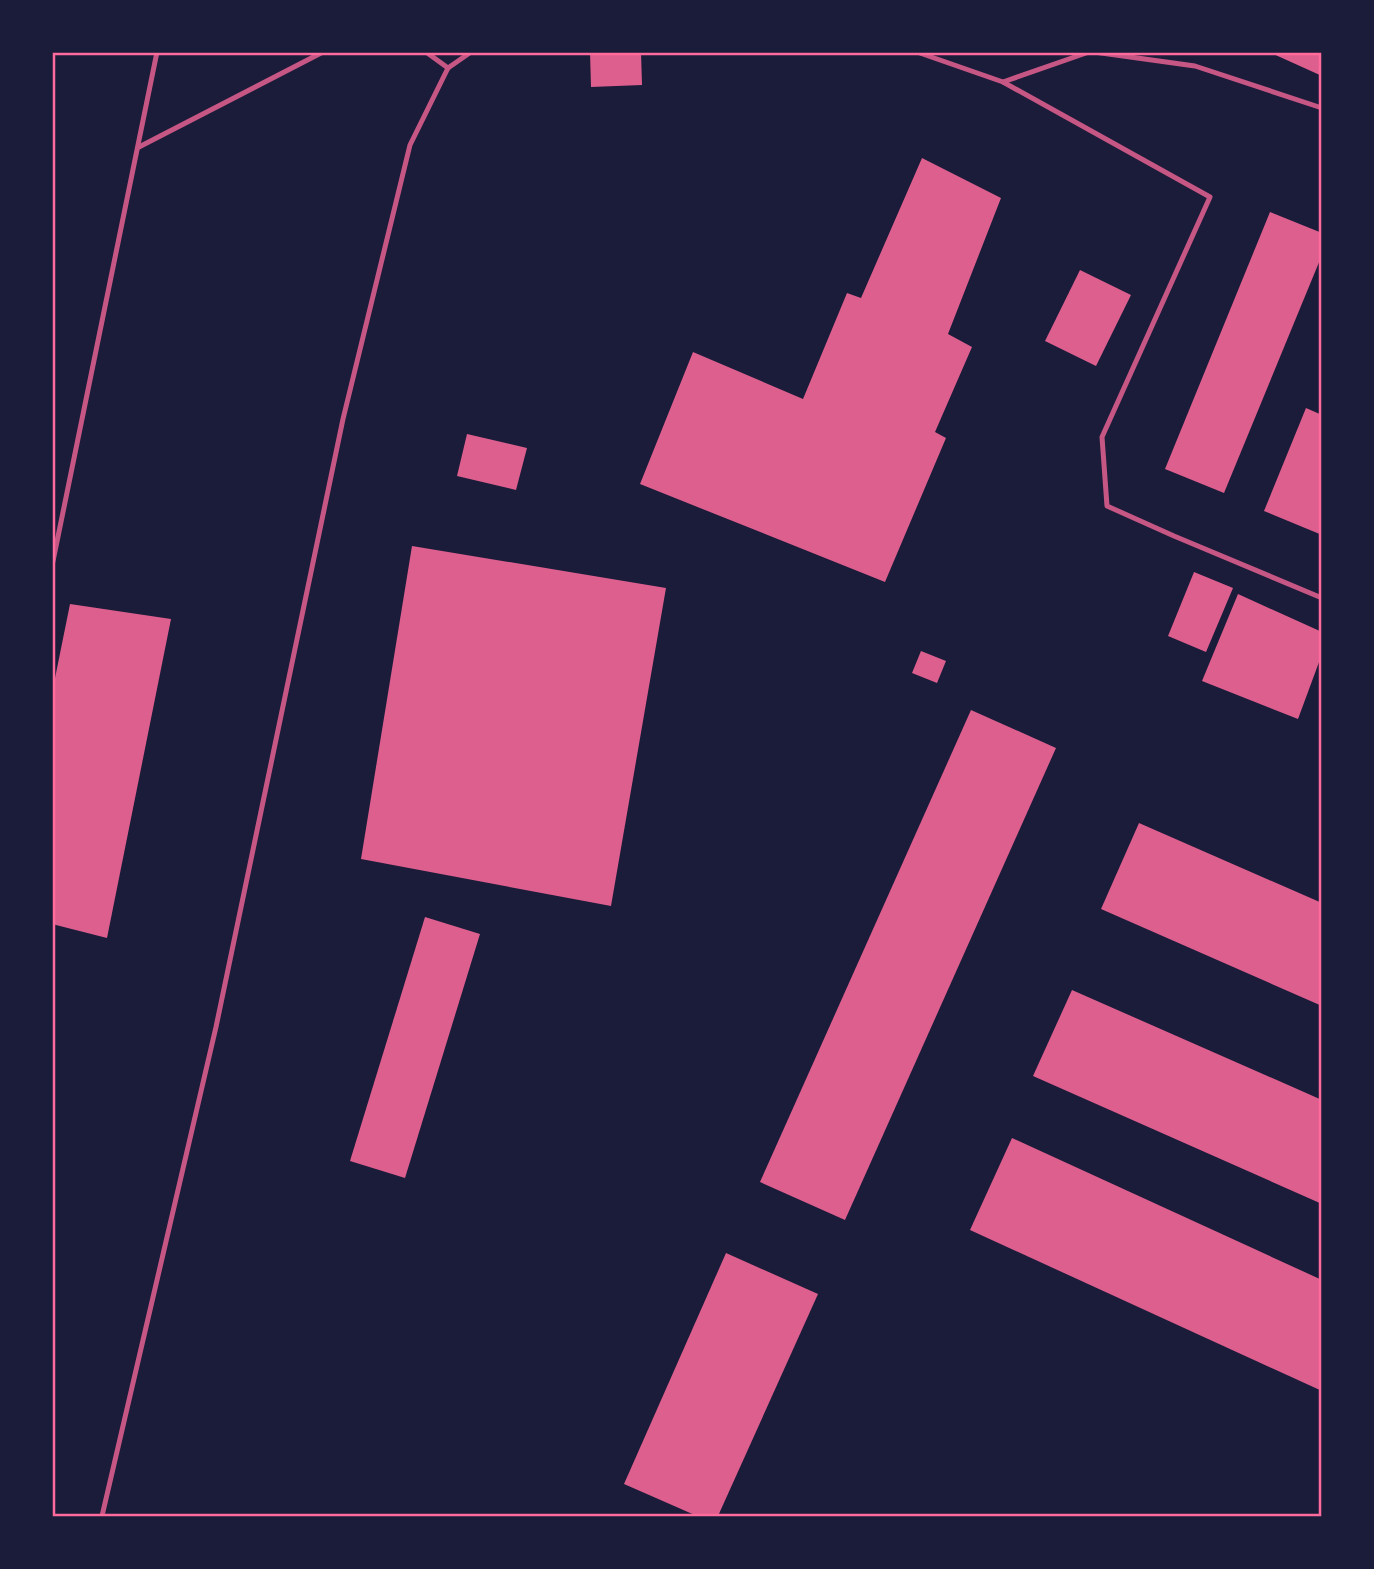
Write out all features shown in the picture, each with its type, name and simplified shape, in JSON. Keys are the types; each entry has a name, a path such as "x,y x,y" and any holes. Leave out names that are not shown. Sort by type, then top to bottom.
{"lane":[{"path":"52,566 157,52"},
{"path":"138,147 323,52"},
{"path":"426,52 448,68"},
{"path":"102,1517 219,1013 343,419 410,145 448,68 471,52"},
{"path":"917,52 1003,82 1210,197 1102,438 1107,506 1321,598"},
{"path":"1003,82 1092,52 1195,66 1321,107"}],"building":[{"path":"590,52 641,52 642,85 591,87"},
{"path":"1269,52 1322,52 1322,76"},
{"path":"922,158 1001,198 948,334 972,347 935,432 946,438 885,582 640,484 693,352 803,399 847,293 861,298"},
{"path":"1270,212 1322,233 1322,255 1224,493 1165,469"},
{"path":"1080,270 1131,295 1096,366 1045,341"},
{"path":"1306,408 1322,415 1322,535 1264,511"},
{"path":"467,434 527,448 516,490 457,476"},
{"path":"412,546 666,588 611,906 361,859"},
{"path":"1194,572 1233,588 1206,652 1168,636"},
{"path":"1238,594 1322,632 1322,654 1298,719 1202,681"},
{"path":"70,604 171,619 107,938 52,924 52,693"},
{"path":"921,651 946,661 937,683 912,673"},
{"path":"971,710 1056,748 845,1220 760,1182"},
{"path":"1139,823 1322,903 1322,1006 1101,909"},
{"path":"425,917 480,934 405,1178 350,1161"},
{"path":"1072,990 1322,1100 1322,1204 1033,1076"},
{"path":"1012,1138 1322,1280 1322,1391 970,1230"},
{"path":"726,1253 818,1294 718,1516 697,1516 624,1484"}]}
